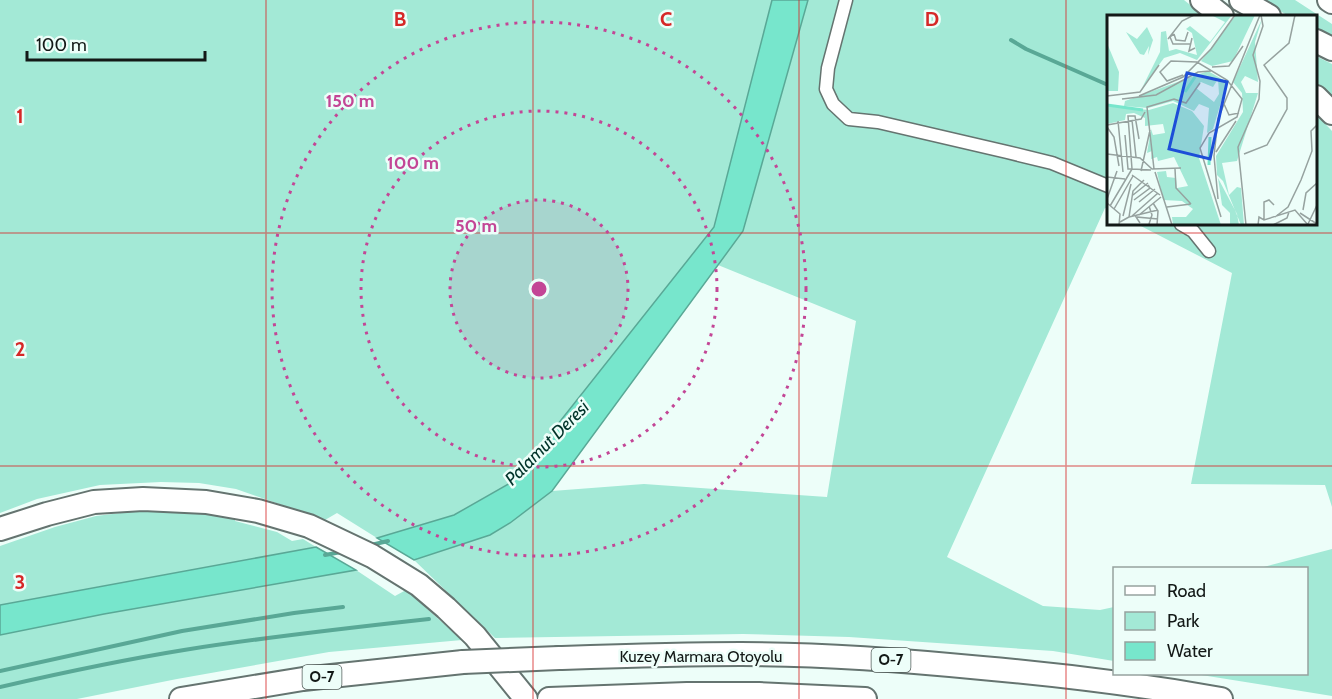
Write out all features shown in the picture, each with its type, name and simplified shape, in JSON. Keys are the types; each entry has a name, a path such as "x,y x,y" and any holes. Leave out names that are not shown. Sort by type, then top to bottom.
{"highway":[{"path":"1202,0 1221,15"},
{"path":"1241,0 1267,15"},
{"path":"1317,42 1332,50"},
{"path":"1317,98 1332,112"},
{"path":"0,530 47,514 94,502 142,499 206,502 258,511 309,526 372,556 418,585 475,636 526,699"},
{"name":"Kuzey Marmara Otoyolu","path":"182,699 303,679 463,662 638,655 743,654 909,661 1047,674 1221,699"},
{"path":"549,699 687,694 865,699"}],"street":[{"path":"846,0 828,68 826,89 833,104 849,118 878,122 1052,163 1107,186"},
{"path":"1183,225 1192,231 1209,251"}],"green space":[{"path":"0,0 772,0 714,227 512,482 454,515 377,538 337,513 325,520 236,489 199,483 100,485 37,499 0,513"},
{"path":"808,0 1184,0 1203,15 1107,15 1107,209 1105,208 947,557 1043,606 1100,610 1113,607 1113,661 1053,651 849,637 743,634 495,638 414,560 490,535 552,491 644,484 827,497 856,321 718,265 743,231"},
{"path":"1260,0 1295,0 1332,24 1332,40 1317,32 1317,15 1287,15"},
{"path":"1317,56 1332,64 1332,98 1317,84"},
{"path":"1317,115 1332,131 1332,507 1325,485 1191,484 1232,273 1139,225 1317,225"},
{"path":"137,511 188,511 235,517 235,521 277,532 292,541 303,539 316,547 0,605 0,546 96,516"},
{"path":"1332,549 1332,696 1201,675 1308,675 1308,567 1264,567"},
{"path":"356,570 395,596 406,590 462,640 329,652 77,699 0,699 0,635 104,614"}],"water":[{"path":"772,0 808,0 743,231 552,491 490,535 414,560 377,538 454,515 512,482 714,227"},
{"path":"316,547 356,570 104,614 0,635 0,605"}],"waterway":[{"path":"1011,40 1026,49 1107,85"},
{"name":"Palamut Deresi","path":"371,545 388,541"},
{"name":"Palamut Deresi","path":"325,555 341,552"},
{"path":"0,671 182,631 343,607"},
{"path":"0,687 184,650 429,619"}]}
